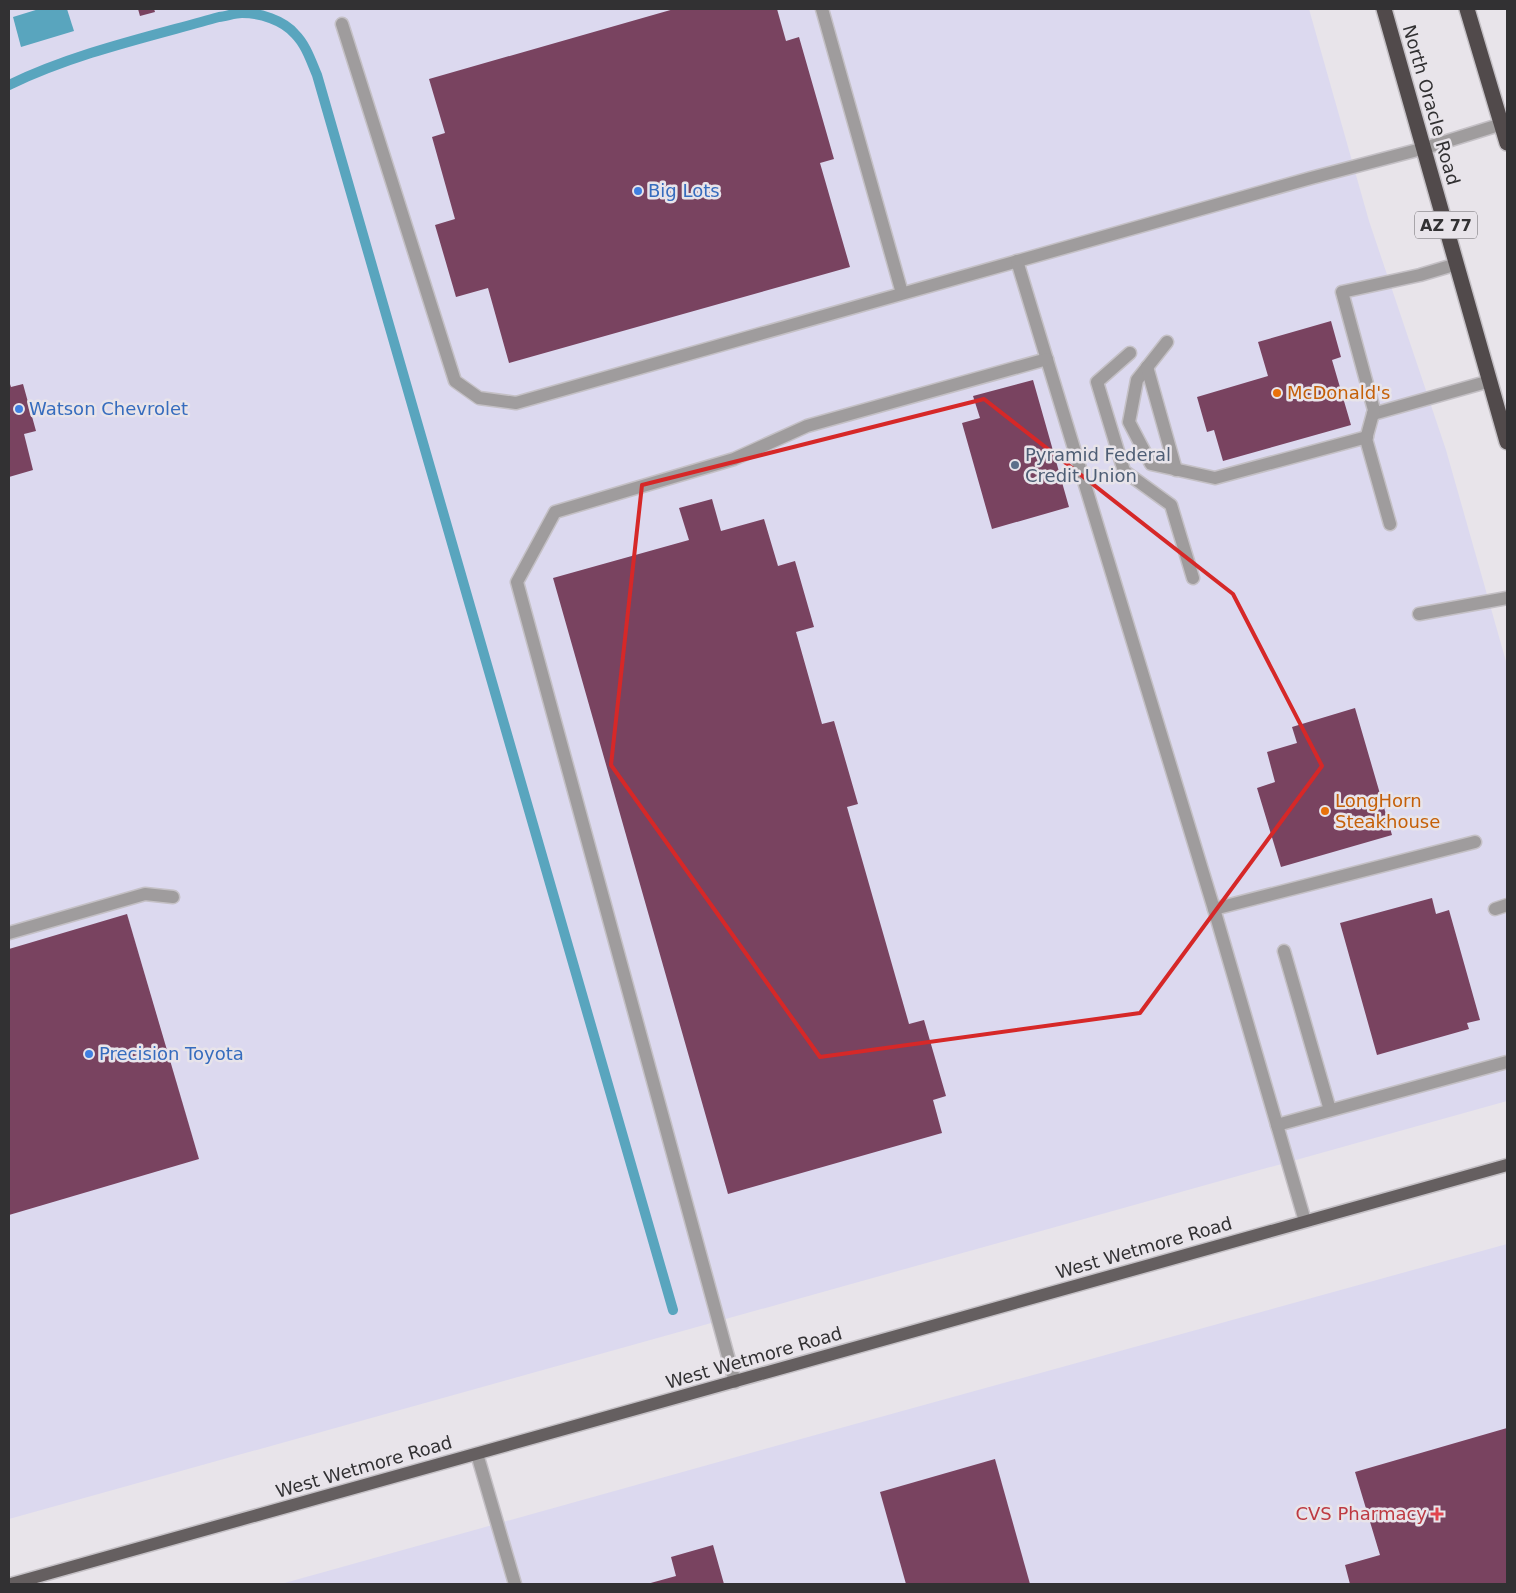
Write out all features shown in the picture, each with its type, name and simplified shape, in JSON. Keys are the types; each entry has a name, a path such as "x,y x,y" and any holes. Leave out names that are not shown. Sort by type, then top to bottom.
{"highway":[{"name":"North Oracle Road","path":"1384,9 1507,442"},
{"path":"1467,9 1507,143"}],"main road":[{"name":"West Wetmore Road","path":"11,1584 1507,1164"}],"lane":[{"path":"822,9 902,293"},
{"path":"342,24 456,381 478,398 516,402 1304,180 1425,148 1502,124"},
{"path":"1017,261 1214,909 1305,1221"},
{"path":"1390,524 1367,437 1374,410 1342,292 1420,275 1457,264"},
{"path":"1167,342 1138,380 1129,422 1151,464 1215,478 1367,437"},
{"path":"1130,353 1097,382 1124,471 1171,505 1193,578"},
{"path":"735,1382 517,582 555,512 734,459 807,426 1047,359"},
{"path":"1147,367 1176,470"},
{"path":"1373,414 1490,381"},
{"path":"1419,614 1507,598"},
{"path":"1214,909 1475,842"},
{"path":"9,933 145,894 173,897"},
{"path":"1284,951 1330,1110"},
{"path":"1277,1125 1507,1062"},
{"path":"477,1454 515,1584"}],"highlighted area":[{"path":"984,399 1233,594 1322,766 1140,1013 820,1057 611,765 642,485"}],"shaded area":[{"path":"9,9 1309,9 1369,221 1446,450 1507,665 1507,1101 9,1519"},
{"path":"1507,1244 1507,1584 281,1584 747,1454"}],"water":[{"path":"39,9 67,9 74,31 21,47 13,17"}],"building":[{"path":"138,9 154,9 155,12 140,16"},
{"name":"Big Lots","path":"674,9 777,9 786,41 799,37 834,159 820,163 850,267 509,363 488,288 456,297 435,225 455,219 432,137 445,133 429,79"},
{"name":"McDonald's","path":"1331,321 1341,357 1332,360 1351,425 1223,461 1214,430 1207,432 1197,397 1268,376 1258,342"},
{"name":"Pyramid Federal Credit Union","path":"1033,380 1069,507 992,529 962,423 980,418 973,396"},
{"name":"Watson Chevrolet","path":"9,381 11,387 23,384 36,431 24,434 33,470 9,477"},
{"path":"712,499 721,531 764,519 778,566 795,561 814,627 796,632 822,724 834,721 858,804 847,807 909,1024 924,1020 946,1096 933,1100 942,1133 728,1194 553,578 689,540 679,508"},
{"name":"LongHorn Steakhouse","path":"1355,708 1392,835 1281,867 1257,788 1275,782 1267,752 1297,743 1292,727"},
{"path":"1432,898 1436,914 1449,910 1480,1020 1467,1023 1469,1029 1377,1055 1340,923"},
{"name":"Precision Toyota","path":"127,914 199,1159 9,1215 9,949"},
{"name":"CVS Pharmacy","path":"1507,1428 1507,1584 1350,1584 1345,1565 1380,1555 1355,1472"},
{"path":"995,1459 1030,1584 906,1584 880,1492"},
{"path":"713,1545 724,1584 647,1584 676,1576 671,1557"}],"waterway":[{"path":"9,85 86,55 239,13 256,14 278,21 290,29 305,48 317,75 673,1310"}],"place":[{"name":"Big Lots","path":"638,191"},
{"name":"McDonald's","path":"1277,393"},
{"name":"Watson Chevrolet","path":"19,409"},
{"name":"Pyramid Federal Credit Union","path":"1015,465"},
{"name":"LongHorn Steakhouse","path":"1325,811"},
{"name":"Precision Toyota","path":"89,1054"},
{"name":"CVS Pharmacy","path":"1437,1514"}]}
